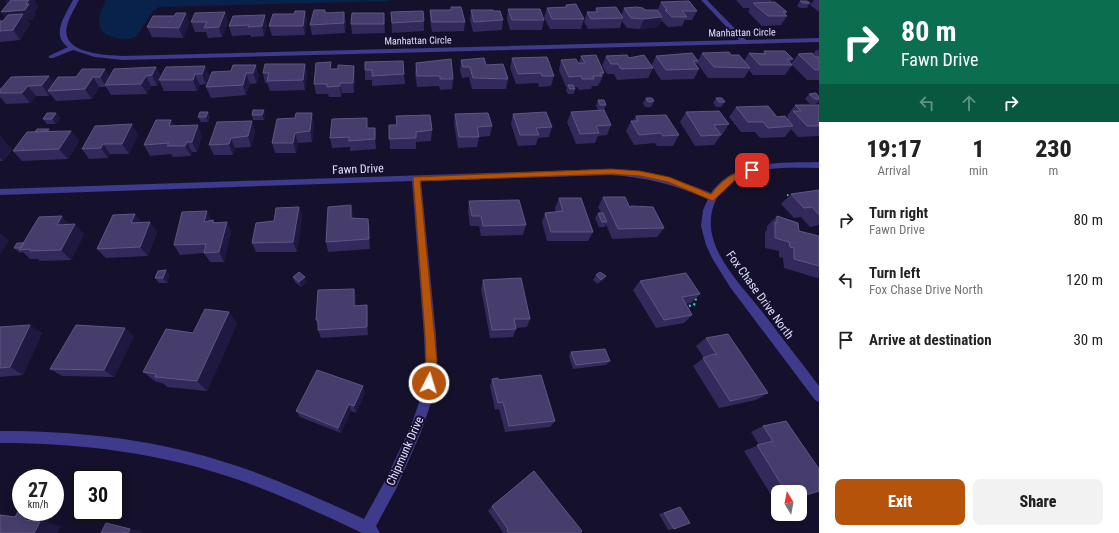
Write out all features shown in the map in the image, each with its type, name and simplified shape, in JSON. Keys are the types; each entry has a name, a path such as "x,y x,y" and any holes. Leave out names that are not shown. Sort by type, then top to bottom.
{"street":[{"path":"51,57 72,48 65,39 63,30 76,0"},
{"path":"704,0 744,42"},
{"name":"Manhattan Circle","path":"72,48 84,53 123,58 819,40"},
{"name":"Fox Chase Drive North","path":"819,165 752,170 733,177 725,182 713,198 707,211 707,231 719,262 819,396"},
{"name":"Fawn Drive","path":"0,192 611,172 640,174 669,180 713,198"},
{"name":"Chipmunk Drive","path":"370,531 417,428 428,394 431,361 430,335 416,179"},
{"path":"0,437 35,436 110,442 196,460 280,488 370,531"}],"path":[{"path":"787,195 794,196"},
{"path":"682,307 694,305 696,298 693,293"}],"water":[{"path":"106,0 390,1 159,7 153,11 137,36 122,39 110,36 101,29 99,18"}],"building":[{"path":"11,0 29,0 26,4 29,4 25,10 1,12"},
{"path":"689,1 697,11 682,11 687,17 672,17 665,10 667,10 661,2"},
{"path":"800,1 807,1 810,3 803,3"},
{"path":"775,2 787,12 783,12 787,16 768,16 753,3"},
{"path":"576,4 584,19 552,19 547,8 567,7 566,5"},
{"path":"451,7 461,7 465,22 432,22 430,10 451,10"},
{"path":"616,7 623,18 591,19 587,12 598,12 596,8"},
{"path":"624,8 643,8 645,10 657,10 662,17 644,19 631,18"},
{"path":"508,9 540,9 544,20 512,20"},
{"path":"314,10 325,10 325,13 344,12 344,23 310,25"},
{"path":"471,10 500,11 503,20 474,22"},
{"path":"295,11 305,11 303,26 269,26 273,14 294,14"},
{"path":"423,11 424,21 392,23 391,12"},
{"path":"225,12 219,27 204,28 207,22 191,22 195,13"},
{"path":"176,13 186,13 179,28 147,27 153,16 174,16"},
{"path":"352,13 384,13 384,24 351,24"},
{"path":"23,14 13,30 0,31 0,21 3,21 8,15"},
{"path":"265,15 262,26 229,26 233,16"},
{"path":"764,51 785,51 793,59 787,59 792,65 760,65 749,53 766,54"},
{"path":"729,52 731,55 739,55 750,68 714,67 702,53"},
{"path":"692,53 698,61 693,61 699,69 666,70 656,56"},
{"path":"812,53 815,57 819,57 819,70 815,70 798,54"},
{"path":"596,55 604,73 600,73 602,76 593,76 594,79 582,79 581,76 569,77 561,60 576,59 578,63 585,63 581,56"},
{"path":"627,55 629,58 644,55 653,68 621,69 618,64 611,64 606,56"},
{"path":"547,57 554,76 542,76 541,73 518,74 512,58"},
{"path":"484,58 486,65 503,64 508,79 473,78 470,67 463,67 461,60"},
{"path":"451,59 453,79 440,79 440,76 417,76 416,63"},
{"path":"403,61 404,74 372,76 372,70 365,70 365,62"},
{"path":"331,62 330,69 338,69 338,65 354,66 353,83 340,83 340,86 327,87 327,84 314,84 316,63"},
{"path":"265,64 305,64 303,80 267,81 269,73 263,73"},
{"path":"233,65 256,65 253,73 246,73 243,85 206,87 212,72 231,71"},
{"path":"205,66 202,74 195,74 193,80 159,80 166,67"},
{"path":"156,67 152,75 146,76 141,84 105,85 114,69"},
{"path":"82,69 105,69 100,77 93,77 85,89 48,91 58,77 76,77"},
{"path":"49,76 42,85 28,86 22,93 0,93 0,90 11,77"},
{"path":"568,85 573,85 575,89 570,89"},
{"path":"816,93 819,99 815,99 809,94"},
{"path":"646,98 652,98 654,101 648,102"},
{"path":"716,98 722,98 725,102 719,102"},
{"path":"598,100 604,100 606,105 600,105"},
{"path":"795,105 819,105 819,126 807,126 793,111 801,111"},
{"path":"768,106 777,117 785,116 793,126 768,128 763,122 748,122 736,107"},
{"path":"253,110 264,110 262,115 252,115"},
{"path":"604,110 611,125 596,126 599,133 580,134 571,112"},
{"path":"719,111 729,124 714,125 721,135 701,136 686,112"},
{"path":"200,112 208,112 206,117 198,117"},
{"path":"546,112 552,127 536,128 539,135 520,135 513,114"},
{"path":"47,113 56,113 52,119 43,119"},
{"path":"296,113 312,113 310,131 295,133 293,143 272,143 277,119 295,118"},
{"path":"488,113 492,126 477,127 479,137 459,137 455,114"},
{"path":"430,115 432,130 416,132 416,138 389,139 389,125 397,125 396,116"},
{"path":"666,115 679,135 663,136 661,133 639,135 631,121 638,121 636,116"},
{"path":"367,118 367,128 375,128 375,139 349,141 349,137 330,138 332,119"},
{"path":"156,120 171,120 169,126 198,125 192,142 187,142 185,146 167,146 169,143 144,145"},
{"path":"252,121 248,136 231,138 229,144 209,145 217,122"},
{"path":"132,124 122,144 103,144 101,148 82,149 95,126"},
{"path":"37,129 49,129 47,131 35,132"},
{"path":"71,131 59,149 13,151 27,132"},
{"path":"819,190 819,215 812,207 804,208 791,194"},
{"path":"603,197 625,197 630,208 631,206 653,207 664,228 618,229"},
{"path":"559,198 581,198 593,232 551,232 545,213 563,211"},
{"path":"519,200 526,225 483,226 481,216 472,216 469,201"},
{"path":"351,205 351,218 368,219 369,239 326,242 328,207"},
{"path":"299,207 293,242 252,243 256,223 274,221 276,208"},
{"path":"207,211 204,222 213,220 213,223 227,222 219,252 204,253 206,244 174,245 182,212"},
{"path":"598,213 603,213 607,222 602,222"},
{"path":"135,214 131,223 150,222 140,247 97,249 113,215"},
{"path":"62,216 57,225 75,224 61,250 19,250 39,217"},
{"path":"777,216 798,223 799,231 819,236 819,266 794,259 794,248 790,247 789,242 775,238 775,222 777,223"},
{"path":"17,243 24,243 21,248 14,248"},
{"path":"166,270 163,278 155,278 158,271"},
{"path":"299,272 305,277 299,282 293,277"},
{"path":"600,272 606,276 601,280 596,275"},
{"path":"686,273 700,294 682,297 692,315 664,320 640,281"},
{"path":"521,278 530,319 514,319 516,329 492,330 483,280"},
{"path":"354,289 354,306 367,305 367,327 318,330 318,320 316,320 318,290"},
{"path":"205,309 229,312 197,381 155,377 156,374 143,372 166,329 193,333"},
{"path":"30,325 10,367 0,368 0,327"},
{"path":"76,325 125,328 104,370 50,369"},
{"path":"728,334 768,393 730,401 703,358 714,354 717,355 706,338"},
{"path":"605,349 610,361 576,365 571,352"},
{"path":"317,370 363,386 354,406 349,404 338,428 296,411"},
{"path":"541,375 555,421 509,426 503,402 498,403 492,379 498,378 498,380"},
{"path":"786,421 819,469 819,491 807,495 807,485 782,485 757,445 773,441 763,426"},
{"path":"534,471 582,531 580,533 509,533 507,530 508,529 492,506"},
{"path":"680,507 690,523 674,529 664,513"},
{"path":"0,515 12,517 12,521 40,522 34,533 0,533"},
{"path":"106,523 130,529 128,533 101,533"}],"route":[{"path":"429,383 431,361 430,335 416,179 611,172 640,174 669,180 713,198 725,182 733,177 752,170"}]}
